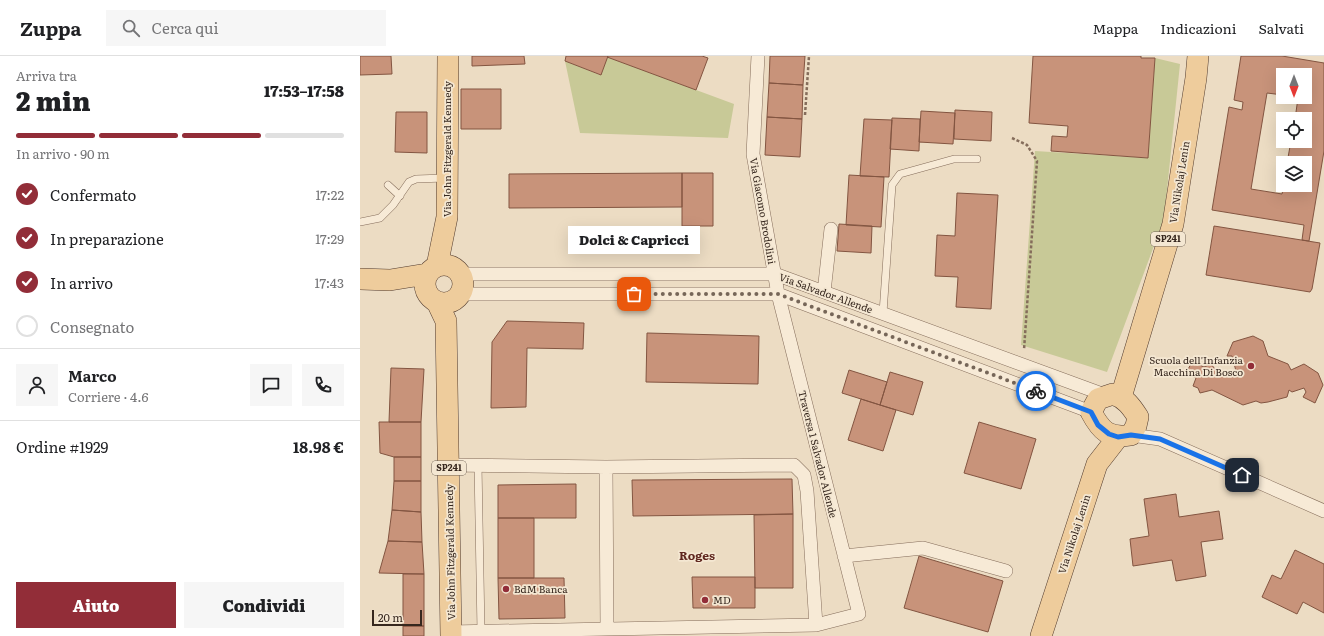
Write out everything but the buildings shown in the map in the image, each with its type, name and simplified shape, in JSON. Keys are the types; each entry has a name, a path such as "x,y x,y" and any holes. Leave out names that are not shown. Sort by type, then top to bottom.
{"main road":[{"name":"Via John Fitzgerald Kennedy","path":"448,56 448,217 432,284 446,321 451,634"},
{"name":"Via Nikolaj Lenin","path":"1091,412 1093,405 1098,399 1113,396 1172,224 1196,78 1198,56"},
{"path":"360,279 432,284 451,302 461,284 450,266 432,284"},
{"path":"1091,412 1098,425 1109,434 1129,430 1131,406 1113,396"},
{"name":"Via Nikolaj Lenin","path":"1041,636 1097,464 1129,430"}],"street":[{"name":"Via Giacomo Brodolini","path":"758,56 753,154 778,294"},
{"path":"824,292 830,229"},
{"name":"Via Salvador Allende","path":"461,284 775,274 1023,365 1113,396"},
{"name":"Via Salvador Allende","path":"461,284 778,294 1091,412"},
{"name":"Traversa 1 Salvador Allende","path":"778,294 860,614 816,625"},
{"path":"1129,430 1160,439 1324,511"},
{"path":"1129,430 1160,439"},
{"path":"449,465 606,467 794,465 804,475 807,491 816,625 480,631 451,634"},
{"path":"606,467 607,628"},
{"path":"844,556 923,548 1006,571"}],"lane":[{"path":"883,313 892,185 900,174 954,159 977,159"},
{"path":"360,222 380,218 393,205 409,182 416,179 448,178"},
{"path":"388,185 400,196"},
{"path":"478,465 480,631"}],"path":[{"path":"804,115 809,56"},
{"path":"1012,138 1027,145 1037,161 1023,365"}],"green space":[{"path":"607,57 734,104 728,138 580,133 565,61 600,75"},
{"path":"1155,58 1180,64 1164,219 1107,372 1021,345 1035,151 1148,158"}],"way so far":[{"path":"634,294 778,294 1036,391"}],"place":[{"name":"Dolci & Capricci","path":"634,294"},
{"name":"Scuola dell'Infanzia Macchina Di Bosco","path":"1251,366"},
{"name":"BdM Banca","path":"506,589"},
{"name":"MD","path":"705,600"}],"district":[{"name":"Roges","path":"697,556"}],"route":[{"path":"1036,391 1091,412 1098,425 1109,434 1118,437 1131,435 1160,439 1242,475"}]}
